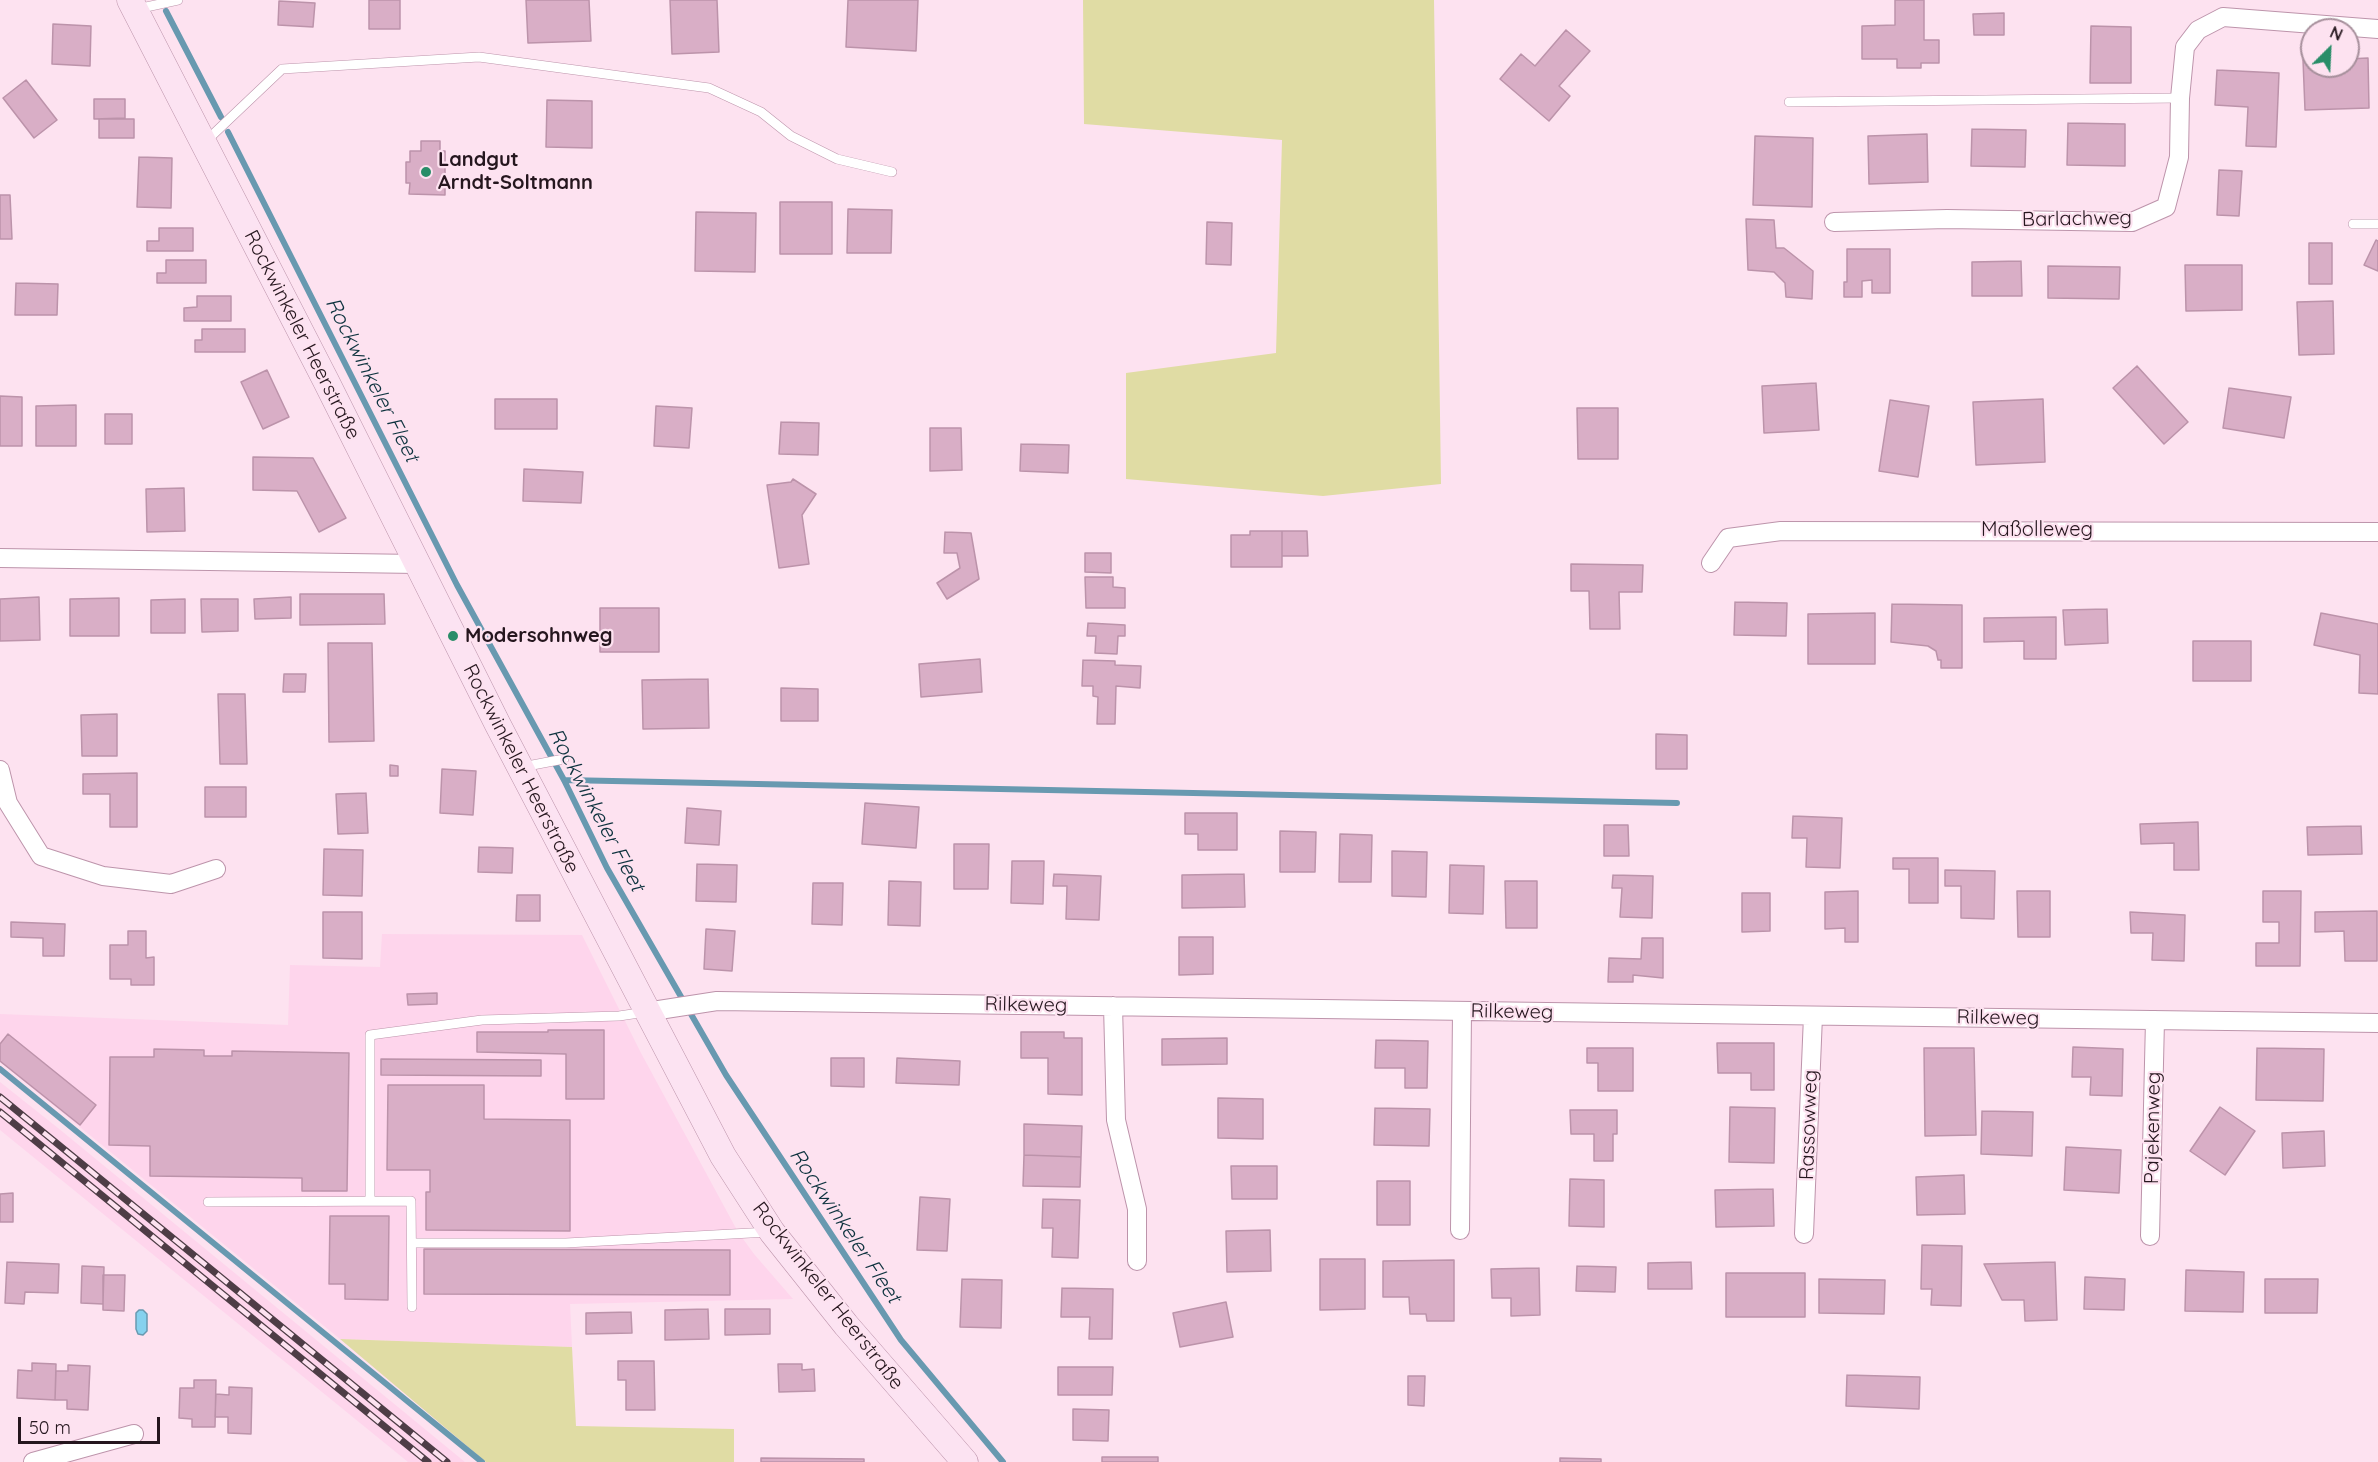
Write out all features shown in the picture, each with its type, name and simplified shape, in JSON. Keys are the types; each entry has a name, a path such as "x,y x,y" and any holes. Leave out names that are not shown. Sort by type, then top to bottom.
{"main road":[{"name":"Rockwinkeler Heerstraße","path":"133,5 418,564 519,768 657,1010 723,1156 772,1232 846,1325 964,1462"}],"street":[{"name":"Barlachweg","path":"1834,222 1947,219 2132,222 2166,207 2179,157 2180,98 2185,47 2198,30 2223,17 2378,28"},
{"name":"Maßolleweg","path":"1711,563 1728,538 1781,531 2378,532"},
{"path":"0,558 418,564"},
{"path":"0,770 8,803 41,856 103,876 171,884 216,869"},
{"name":"Rilkeweg","path":"657,1010 717,1001 2378,1023"},
{"path":"1113,1006 1116,1120 1137,1209 1137,1261"},
{"path":"1460,1230 1462,1011"},
{"name":"Rassowweg","path":"1804,1234 1813,1016"},
{"name":"Pajekenweg","path":"2150,1236 2155,1020"},
{"path":"33,1462 134,1434"}],"lane":[{"path":"133,5 178,0"},
{"path":"204,143 282,69 479,57 709,88 761,111 791,136 837,159 892,172"},
{"path":"1790,102 2180,98"},
{"path":"2353,224 2378,224"},
{"path":"519,768 564,759"},
{"path":"370,1201 370,1035 482,1020 620,1016 657,1010"},
{"path":"208,1202 411,1201 412,1307"},
{"path":"412,1243 566,1243 772,1232"}],"shaded area":[{"path":"1083,0 1434,0 1441,484 1323,496 1126,479 1126,373 1276,353 1282,140 1084,124"},
{"path":"382,934 582,935 641,1053 738,1232 793,1299 570,1304 572,1347 340,1339 0,1062 0,1014 288,1025 290,965 380,967"},
{"path":"0,1082 465,1462 408,1462 0,1130"},
{"path":"340,1339 572,1347 576,1426 734,1429 734,1462 486,1462"}],"water":[{"path":"139,1310 147,1314 147,1331 143,1335 138,1334 136,1329 136,1313"}],"building":[{"path":"369,0 400,0 400,29 369,29"},
{"path":"526,0 589,0 591,41 528,43"},
{"path":"670,0 717,0 719,52 672,54"},
{"path":"848,0 918,0 916,51 846,47"},
{"path":"1895,0 1924,0 1924,40 1939,40 1939,63 1921,63 1921,68 1897,68 1897,59 1862,59 1862,26 1895,25"},
{"path":"279,1 315,3 313,27 278,25"},
{"path":"2004,13 2004,35 1974,35 1973,14"},
{"path":"53,24 91,26 90,66 52,64"},
{"path":"2091,26 2131,27 2131,83 2090,83"},
{"path":"1566,30 1590,51 1559,86 1570,96 1549,121 1500,79 1521,54 1535,66"},
{"path":"2360,58 2368,58 2369,108 2305,110 2304,78 2360,78"},
{"path":"2217,70 2279,73 2276,147 2246,146 2248,107 2215,105"},
{"path":"26,80 57,120 34,138 3,98"},
{"path":"94,99 125,99 125,118 94,119"},
{"path":"547,100 592,101 592,148 546,147"},
{"path":"99,119 134,119 134,138 99,138"},
{"path":"2068,123 2125,124 2125,166 2067,165"},
{"path":"1972,129 2026,130 2025,167 1971,166"},
{"path":"1927,134 1928,182 1869,184 1868,136"},
{"path":"1755,136 1813,138 1812,207 1753,205"},
{"name":"Landgut Arndt-Soltmann","path":"421,141 440,141 440,151 445,151 445,195 409,194 410,183 406,183 406,162 410,162 410,151 421,151"},
{"path":"139,157 172,158 171,208 137,207"},
{"path":"2219,170 2242,171 2239,216 2217,215"},
{"path":"0,195 10,195 12,239 0,239"},
{"path":"780,202 832,202 832,254 780,254"},
{"path":"848,209 892,210 891,253 847,253"},
{"path":"696,212 756,213 755,272 695,271"},
{"path":"1746,219 1774,220 1776,248 1784,248 1813,271 1812,299 1786,297 1785,283 1774,272 1748,270"},
{"path":"1207,222 1232,223 1231,265 1206,264"},
{"path":"159,228 193,228 193,251 147,251 147,241 159,241"},
{"path":"2376,240 2378,241 2378,271 2364,265"},
{"path":"2309,243 2332,243 2332,284 2309,284"},
{"path":"1847,249 1890,249 1890,293 1872,293 1872,280 1862,281 1862,297 1844,297 1844,282 1847,282"},
{"path":"166,260 206,260 206,283 157,283 157,273 166,273"},
{"path":"2021,261 2022,296 1972,296 1972,262"},
{"path":"2185,265 2242,265 2242,310 2186,311"},
{"path":"2048,266 2120,267 2119,299 2048,298"},
{"path":"16,283 58,284 57,315 15,315"},
{"path":"197,296 231,296 231,321 184,321 184,308 197,307"},
{"path":"2333,301 2334,354 2299,355 2297,302"},
{"path":"202,329 245,329 245,352 195,352 195,340 202,340"},
{"path":"2137,366 2188,422 2164,444 2113,388"},
{"path":"267,370 289,417 263,429 241,382"},
{"path":"1816,383 1819,430 1764,433 1762,386"},
{"path":"2229,388 2291,397 2284,438 2223,428"},
{"path":"0,396 22,397 22,446 0,446"},
{"path":"495,399 557,399 557,429 495,429"},
{"path":"2043,399 2045,462 1976,465 1973,402"},
{"path":"1890,400 1929,406 1918,477 1879,471"},
{"path":"76,405 76,446 36,446 36,406"},
{"path":"656,406 692,408 689,448 654,446"},
{"path":"1577,408 1618,408 1618,459 1578,459"},
{"path":"105,414 132,414 132,444 105,444"},
{"path":"781,422 819,423 818,455 779,454"},
{"path":"930,428 961,428 962,470 930,471"},
{"path":"1021,444 1069,445 1068,473 1020,471"},
{"path":"253,457 313,458 346,518 319,532 297,491 253,490"},
{"path":"524,469 583,472 581,503 523,501"},
{"path":"793,479 816,494 802,515 809,564 779,568 767,485 791,482"},
{"path":"184,488 185,531 147,532 146,489"},
{"path":"1250,531 1282,531 1282,567 1231,567 1231,535 1250,535"},
{"path":"1282,531 1307,531 1308,556 1282,556"},
{"path":"945,532 971,533 979,579 947,599 937,583 960,568 957,553 944,553"},
{"path":"1085,553 1111,553 1111,573 1085,572"},
{"path":"1571,564 1643,565 1642,592 1619,592 1620,629 1590,629 1589,591 1571,591"},
{"path":"1085,577 1113,577 1113,587 1125,588 1125,608 1086,608"},
{"path":"300,594 384,594 385,624 300,625"},
{"path":"39,597 40,640 0,641 0,599"},
{"path":"291,597 291,618 255,619 254,599"},
{"path":"119,598 119,636 70,636 70,599"},
{"path":"185,599 185,633 151,633 151,600"},
{"path":"201,599 238,599 238,631 202,632"},
{"path":"1735,602 1787,603 1786,636 1734,635"},
{"path":"1892,604 1962,605 1962,668 1941,668 1941,660 1938,660 1936,651 1928,646 1891,642"},
{"path":"600,608 659,608 659,652 600,652"},
{"path":"2107,609 2108,643 2065,645 2063,610"},
{"path":"1875,613 1875,664 1808,664 1808,614"},
{"path":"2321,613 2378,624 2378,694 2359,693 2360,655 2314,645"},
{"path":"2056,617 2056,659 2024,659 2024,641 1984,642 1984,618"},
{"path":"1088,623 1125,625 1125,636 1118,636 1117,654 1095,653 1096,636 1087,636"},
{"path":"2193,641 2251,641 2251,681 2193,681"},
{"path":"328,643 372,643 374,741 329,742"},
{"path":"980,659 982,692 921,697 919,664"},
{"path":"1083,660 1115,661 1115,665 1141,666 1140,688 1116,686 1115,724 1097,724 1098,697 1093,696 1093,686 1082,686"},
{"path":"284,674 306,674 305,692 283,692"},
{"path":"708,679 709,728 643,729 642,680"},
{"path":"781,688 818,689 818,721 781,721"},
{"path":"218,694 245,694 247,764 220,764"},
{"path":"117,714 117,756 82,756 81,715"},
{"path":"1656,734 1687,735 1687,769 1656,769"},
{"path":"390,765 398,766 398,776 390,776"},
{"path":"442,769 476,771 473,815 440,813"},
{"path":"137,773 137,827 110,827 110,794 83,794 83,774"},
{"path":"205,787 246,787 246,817 205,817"},
{"path":"366,793 368,833 338,834 336,794"},
{"path":"865,803 919,807 916,848 862,844"},
{"path":"687,808 721,811 719,845 685,843"},
{"path":"1185,813 1237,813 1237,850 1198,850 1198,834 1185,834"},
{"path":"1793,816 1842,818 1840,868 1806,867 1807,838 1792,838"},
{"path":"2198,822 2199,870 2174,870 2174,843 2141,844 2140,824"},
{"path":"1604,825 1628,825 1629,856 1604,856"},
{"path":"2361,826 2362,854 2308,855 2307,827"},
{"path":"1280,831 1316,832 1315,872 1280,872"},
{"path":"1340,834 1372,835 1371,882 1339,882"},
{"path":"954,844 989,844 988,889 954,889"},
{"path":"479,847 513,848 512,873 478,872"},
{"path":"324,849 363,850 362,896 323,895"},
{"path":"1392,851 1427,852 1426,897 1392,896"},
{"path":"1893,858 1938,858 1938,903 1909,903 1909,869 1893,869"},
{"path":"1012,861 1044,861 1043,904 1011,903"},
{"path":"697,864 737,865 736,902 696,901"},
{"path":"1450,865 1484,866 1483,914 1449,913"},
{"path":"1945,870 1995,871 1994,919 1961,918 1961,886 1945,886"},
{"path":"1054,874 1101,876 1099,920 1066,919 1067,886 1053,886"},
{"path":"1244,874 1245,907 1182,908 1182,875"},
{"path":"1613,875 1653,876 1652,918 1620,917 1622,888 1612,888"},
{"path":"889,881 921,882 920,926 888,925"},
{"path":"1505,881 1537,881 1537,928 1506,928"},
{"path":"813,883 843,883 842,925 812,924"},
{"path":"1858,891 1858,942 1845,942 1845,928 1825,929 1825,892"},
{"path":"2017,891 2050,891 2050,937 2018,937"},
{"path":"2263,891 2301,891 2300,966 2256,966 2256,943 2279,943 2279,922 2263,922"},
{"path":"1742,893 1770,893 1770,931 1742,932"},
{"path":"517,895 540,895 540,921 516,921"},
{"path":"2377,911 2377,961 2345,961 2344,931 2315,932 2315,912"},
{"path":"323,912 362,912 362,959 323,958"},
{"path":"2130,912 2185,915 2184,961 2152,960 2153,933 2131,933"},
{"path":"11,922 65,924 64,956 43,956 43,938 11,937"},
{"path":"706,929 735,931 732,971 704,969"},
{"path":"128,931 146,931 146,958 154,957 154,985 131,985 131,979 110,979 110,945 128,945"},
{"path":"1179,937 1213,937 1213,974 1179,975"},
{"path":"1642,938 1663,938 1663,978 1633,975 1633,982 1608,982 1609,958 1641,959"},
{"path":"437,993 437,1004 408,1005 407,994"},
{"path":"548,1030 604,1030 604,1099 566,1099 566,1054 477,1052 477,1032 548,1032"},
{"path":"1021,1032 1064,1032 1064,1038 1082,1038 1082,1095 1048,1094 1048,1058 1021,1058"},
{"path":"8,1034 96,1105 80,1125 0,1061 0,1044"},
{"path":"1227,1038 1227,1064 1162,1065 1162,1039"},
{"path":"1376,1040 1428,1041 1427,1088 1405,1088 1405,1068 1375,1068"},
{"path":"1717,1043 1774,1043 1774,1090 1751,1090 1751,1073 1718,1073"},
{"path":"2073,1047 2123,1049 2122,1096 2090,1095 2091,1077 2072,1077"},
{"path":"1587,1048 1633,1048 1633,1091 1598,1091 1598,1063 1587,1063"},
{"path":"1924,1048 1974,1048 1976,1135 1925,1136"},
{"path":"2257,1048 2324,1049 2323,1101 2256,1100"},
{"path":"154,1049 204,1050 204,1056 232,1056 232,1051 349,1053 347,1191 302,1191 302,1178 150,1176 150,1146 109,1145 110,1057 154,1057"},
{"path":"831,1058 864,1058 864,1087 831,1086"},
{"path":"897,1058 960,1061 959,1085 896,1083"},
{"path":"381,1059 541,1060 541,1076 381,1075"},
{"path":"388,1085 484,1085 484,1119 570,1120 570,1231 426,1230 426,1192 430,1192 430,1170 387,1170"},
{"path":"1218,1098 1263,1099 1263,1139 1218,1138"},
{"path":"1730,1107 1775,1108 1774,1163 1729,1162"},
{"path":"2220,1107 2255,1131 2225,1175 2190,1151"},
{"path":"1375,1108 1430,1109 1429,1146 1374,1145"},
{"path":"1570,1110 1617,1110 1617,1134 1613,1134 1613,1161 1594,1161 1594,1134 1571,1134"},
{"path":"1982,1111 2033,1112 2032,1156 1981,1154"},
{"path":"1024,1124 1082,1126 1081,1157 1024,1155"},
{"path":"2324,1131 2325,1166 2283,1168 2282,1133"},
{"path":"2066,1147 2121,1150 2119,1193 2064,1190"},
{"path":"1024,1155 1081,1157 1080,1187 1023,1186"},
{"path":"1231,1166 1277,1166 1277,1199 1232,1199"},
{"path":"1964,1175 1965,1214 1917,1215 1916,1177"},
{"path":"1570,1179 1604,1180 1604,1227 1569,1226"},
{"path":"1377,1181 1410,1181 1410,1225 1377,1225"},
{"path":"1773,1189 1774,1226 1716,1227 1715,1190"},
{"path":"13,1193 13,1222 0,1222 0,1194"},
{"path":"920,1197 950,1199 947,1251 917,1250"},
{"path":"1043,1199 1080,1200 1078,1258 1052,1257 1053,1228 1042,1228"},
{"path":"330,1216 389,1216 388,1300 345,1299 345,1284 329,1284"},
{"path":"1270,1230 1271,1271 1227,1272 1226,1231"},
{"path":"1922,1245 1962,1246 1961,1306 1931,1305 1932,1289 1921,1289"},
{"path":"424,1249 730,1250 730,1295 424,1294"},
{"path":"1320,1259 1365,1259 1365,1309 1320,1310"},
{"path":"1454,1260 1454,1321 1427,1321 1426,1314 1410,1314 1409,1297 1383,1297 1383,1261"},
{"path":"7,1262 59,1264 58,1293 25,1292 24,1304 5,1303"},
{"path":"1691,1262 1692,1289 1648,1289 1648,1263"},
{"path":"2055,1262 2057,1320 2025,1321 2024,1300 2002,1300 1984,1264"},
{"path":"82,1266 104,1267 103,1304 81,1303"},
{"path":"1577,1266 1616,1267 1615,1292 1576,1291"},
{"path":"1539,1268 1540,1315 1511,1316 1511,1298 1492,1298 1491,1269"},
{"path":"2186,1270 2244,1272 2243,1312 2185,1311"},
{"path":"1726,1273 1805,1273 1805,1317 1726,1317"},
{"path":"103,1275 125,1275 124,1311 103,1310"},
{"path":"2085,1277 2125,1279 2124,1310 2084,1309"},
{"path":"962,1279 1002,1280 1001,1328 960,1327"},
{"path":"1819,1279 1885,1280 1884,1314 1819,1313"},
{"path":"2265,1279 2318,1279 2317,1313 2265,1313"},
{"path":"1062,1288 1113,1289 1112,1339 1089,1339 1090,1317 1061,1317"},
{"path":"1226,1302 1233,1337 1180,1347 1173,1313"},
{"path":"708,1309 709,1339 665,1340 665,1310"},
{"path":"725,1309 770,1309 770,1334 725,1335"},
{"path":"631,1312 632,1333 586,1334 586,1313"},
{"path":"618,1361 654,1361 655,1410 626,1410 626,1380 618,1380"},
{"path":"32,1363 56,1364 55,1400 17,1398 18,1370 32,1371"},
{"path":"778,1364 802,1364 802,1370 814,1369 815,1391 779,1392"},
{"path":"68,1365 90,1366 88,1410 67,1409 67,1400 55,1400 56,1371 68,1371"},
{"path":"1058,1367 1113,1367 1112,1395 1058,1395"},
{"path":"1847,1375 1920,1377 1919,1409 1846,1406"},
{"path":"1408,1376 1425,1376 1424,1406 1408,1405"},
{"path":"194,1380 216,1380 215,1427 192,1427 192,1419 179,1418 180,1388 194,1388"},
{"path":"229,1387 252,1388 251,1434 228,1433 228,1417 215,1417 216,1394 229,1395"},
{"path":"1073,1409 1109,1410 1108,1441 1073,1440"},
{"path":"1102,1457 1158,1457 1158,1462 1102,1462"},
{"path":"761,1458 864,1459 864,1462 761,1462"},
{"path":"1560,1458 1601,1459 1601,1462 1560,1462"}],"waterway":[{"name":"Rockwinkeler Fleet","path":"166,11 221,117"},
{"name":"Rockwinkeler Fleet","path":"228,132 457,585 564,780 607,868 726,1075 901,1340 1003,1462"},
{"path":"564,780 1677,803"},
{"path":"0,1069 482,1462"}],"railway":[{"path":"0,1097 447,1462"},
{"path":"0,1112 428,1462"}],"place":[{"name":"Landgut Arndt-Soltmann","path":"426,172"},
{"name":"Modersohnweg","path":"453,636"}]}
